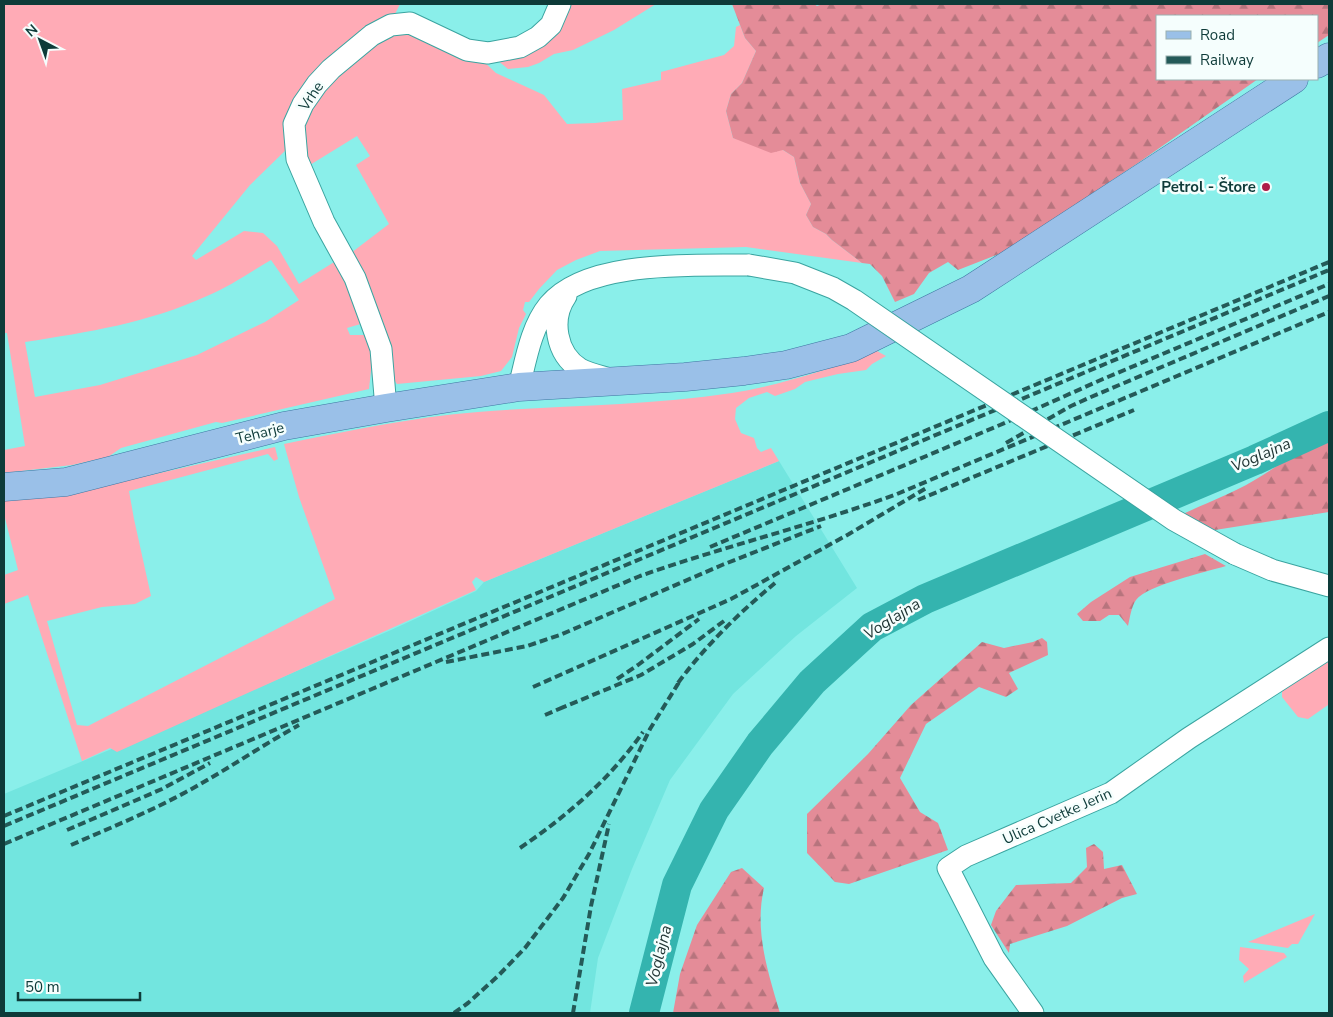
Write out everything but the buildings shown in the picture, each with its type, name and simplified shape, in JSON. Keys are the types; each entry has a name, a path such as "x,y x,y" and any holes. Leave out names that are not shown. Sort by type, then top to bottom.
{"main road":[{"path":"1318,63 1329,57"},
{"name":"Teharje","path":"4,487 66,482 284,426 519,386 685,377 778,366 851,348 971,289 1292,80"}],"street":[{"name":"Vrhe","path":"386,408 381,349 355,278 324,222 297,159 294,124 303,104 330,69 372,35 391,25 410,23 468,50 488,53 520,48 538,37 551,25 560,4"},
{"path":"519,386 527,353 538,323 548,306 558,295 574,285 606,274 668,267 749,265 795,273 834,288 854,300 1174,520 1235,554 1272,570 1329,586"},
{"path":"580,283 571,290 559,309 556,319 560,342 570,360 580,368 595,375 618,381"},
{"name":"Ulica Cvetke Jerin","path":"1033,1013 994,958 948,868 966,856 1111,793 1189,738 1329,648"}],"shaded area":[{"path":"4,4 400,4 395,14 379,23 326,69 289,147 250,185 192,256 196,260 244,231 263,233 277,246 299,284 339,259 364,323 347,328 350,335 368,335 373,352 369,389 222,423 216,422 121,448 108,457 72,465 4,473 4,450 25,446 7,333 4,333","holes":["271,260 299,300 265,322 197,355 100,385 35,397 25,342 95,330 163,313 215,292"]},
{"path":"567,4 656,4 614,30 573,50 554,54 528,67 508,69 497,60"},
{"path":"740,25 745,38 756,51 742,83 731,94 726,111 733,138 783,150 794,157 800,183 811,204 806,215 813,227 826,234 862,263 746,247 600,251 557,270 529,302 525,302 523,310 526,314 519,328 512,357 501,371 481,376 397,384 392,377 347,256 389,224 356,165 370,156 357,136 305,168 299,137 310,101 371,41 405,27 481,59 496,73 544,95 567,124 623,120 622,89 661,80 661,72 724,55 734,46 736,27"},
{"path":"877,351 886,356 866,370 805,382 795,389 775,396 767,392 749,398 736,408 735,419 741,433 754,438 757,448 761,452 771,448 779,461 484,582 476,577 472,582 476,590 117,752 110,748 82,761 28,595 4,604 4,575 18,570 4,514 4,497 76,492 275,447 278,459 274,461 268,454 129,491 151,596 135,604 102,607 47,621 77,725 88,726 335,599 299,497 284,444 381,425 454,414 605,405 732,393 769,386 805,376"},
{"path":"779,461 857,588 796,636 733,694 670,780 632,869 598,958 590,1013 4,1013 4,794 391,630 476,591 484,582"},
{"path":"1329,659 1329,706 1308,719 1298,717 1282,697 1282,689"},
{"path":"1315,914 1298,944 1292,944 1288,948 1248,942"},
{"path":"1240,947 1284,953 1287,957 1244,983 1243,976 1249,969 1239,960"}],"green space":[{"path":"732,4 814,4 817,6 823,4 1329,4 1329,35 1318,42 1318,15 1156,15 1156,80 1257,80 1138,163 1004,252 958,270 948,262 929,273 914,294 895,302 882,276 870,264 862,263 826,234 813,227 806,215 811,204 800,183 794,157 783,150 771,153 733,138 726,111 731,94 742,83 756,51 745,38"},
{"path":"1329,435 1329,512 1215,530 1183,514 1245,486 1309,445"},
{"path":"1205,554 1226,566 1164,584 1142,594 1134,603 1128,626 1119,615 1109,615 1100,621 1083,621 1077,614 1091,602 1130,577"},
{"path":"1042,638 1047,642 1048,655 1009,673 1018,689 1006,697 979,687 926,724 900,778 920,812 938,823 948,850 849,884 835,882 807,853 807,814 868,754 911,705 982,642 1004,648 1033,642"},
{"path":"1094,844 1103,852 1104,869 1122,865 1137,894 1122,898 1067,926 1010,944 1009,953 991,925 996,911 1016,885 1071,883 1087,867 1086,848"},
{"path":"742,868 764,888 761,904 762,936 767,967 780,1013 673,1013 680,974 697,925 731,872"}],"waterway":[{"name":"Voglajna","path":"644,1013 677,885 714,810 760,744 812,682 872,627 925,599 1255,460 1329,426"}],"railway":[{"path":"4,816 1329,262"},
{"path":"4,826 1329,270"},
{"path":"710,547 1329,284"},
{"path":"1006,443 1071,406 1329,296"},
{"path":"4,844 640,576 833,516 897,494 1329,312"},
{"path":"918,500 1134,410"},
{"path":"533,687 731,599 849,534 928,487"},
{"path":"446,662 527,646 560,635 722,565 821,526"},
{"path":"678,683 724,630 775,583"},
{"path":"617,679 699,619"},
{"path":"559,709 641,675 693,644 724,621"},
{"path":"454,1013 498,976 525,948 563,898 589,854 650,729 681,679"},
{"path":"545,715 566,706"},
{"path":"71,845 186,792 299,725"},
{"path":"520,848 587,796 643,732"},
{"path":"67,830 162,789 210,763"},
{"path":"573,1013 591,906 609,824"}],"place":[{"name":"Petrol - Štore","path":"1266,187"}]}
